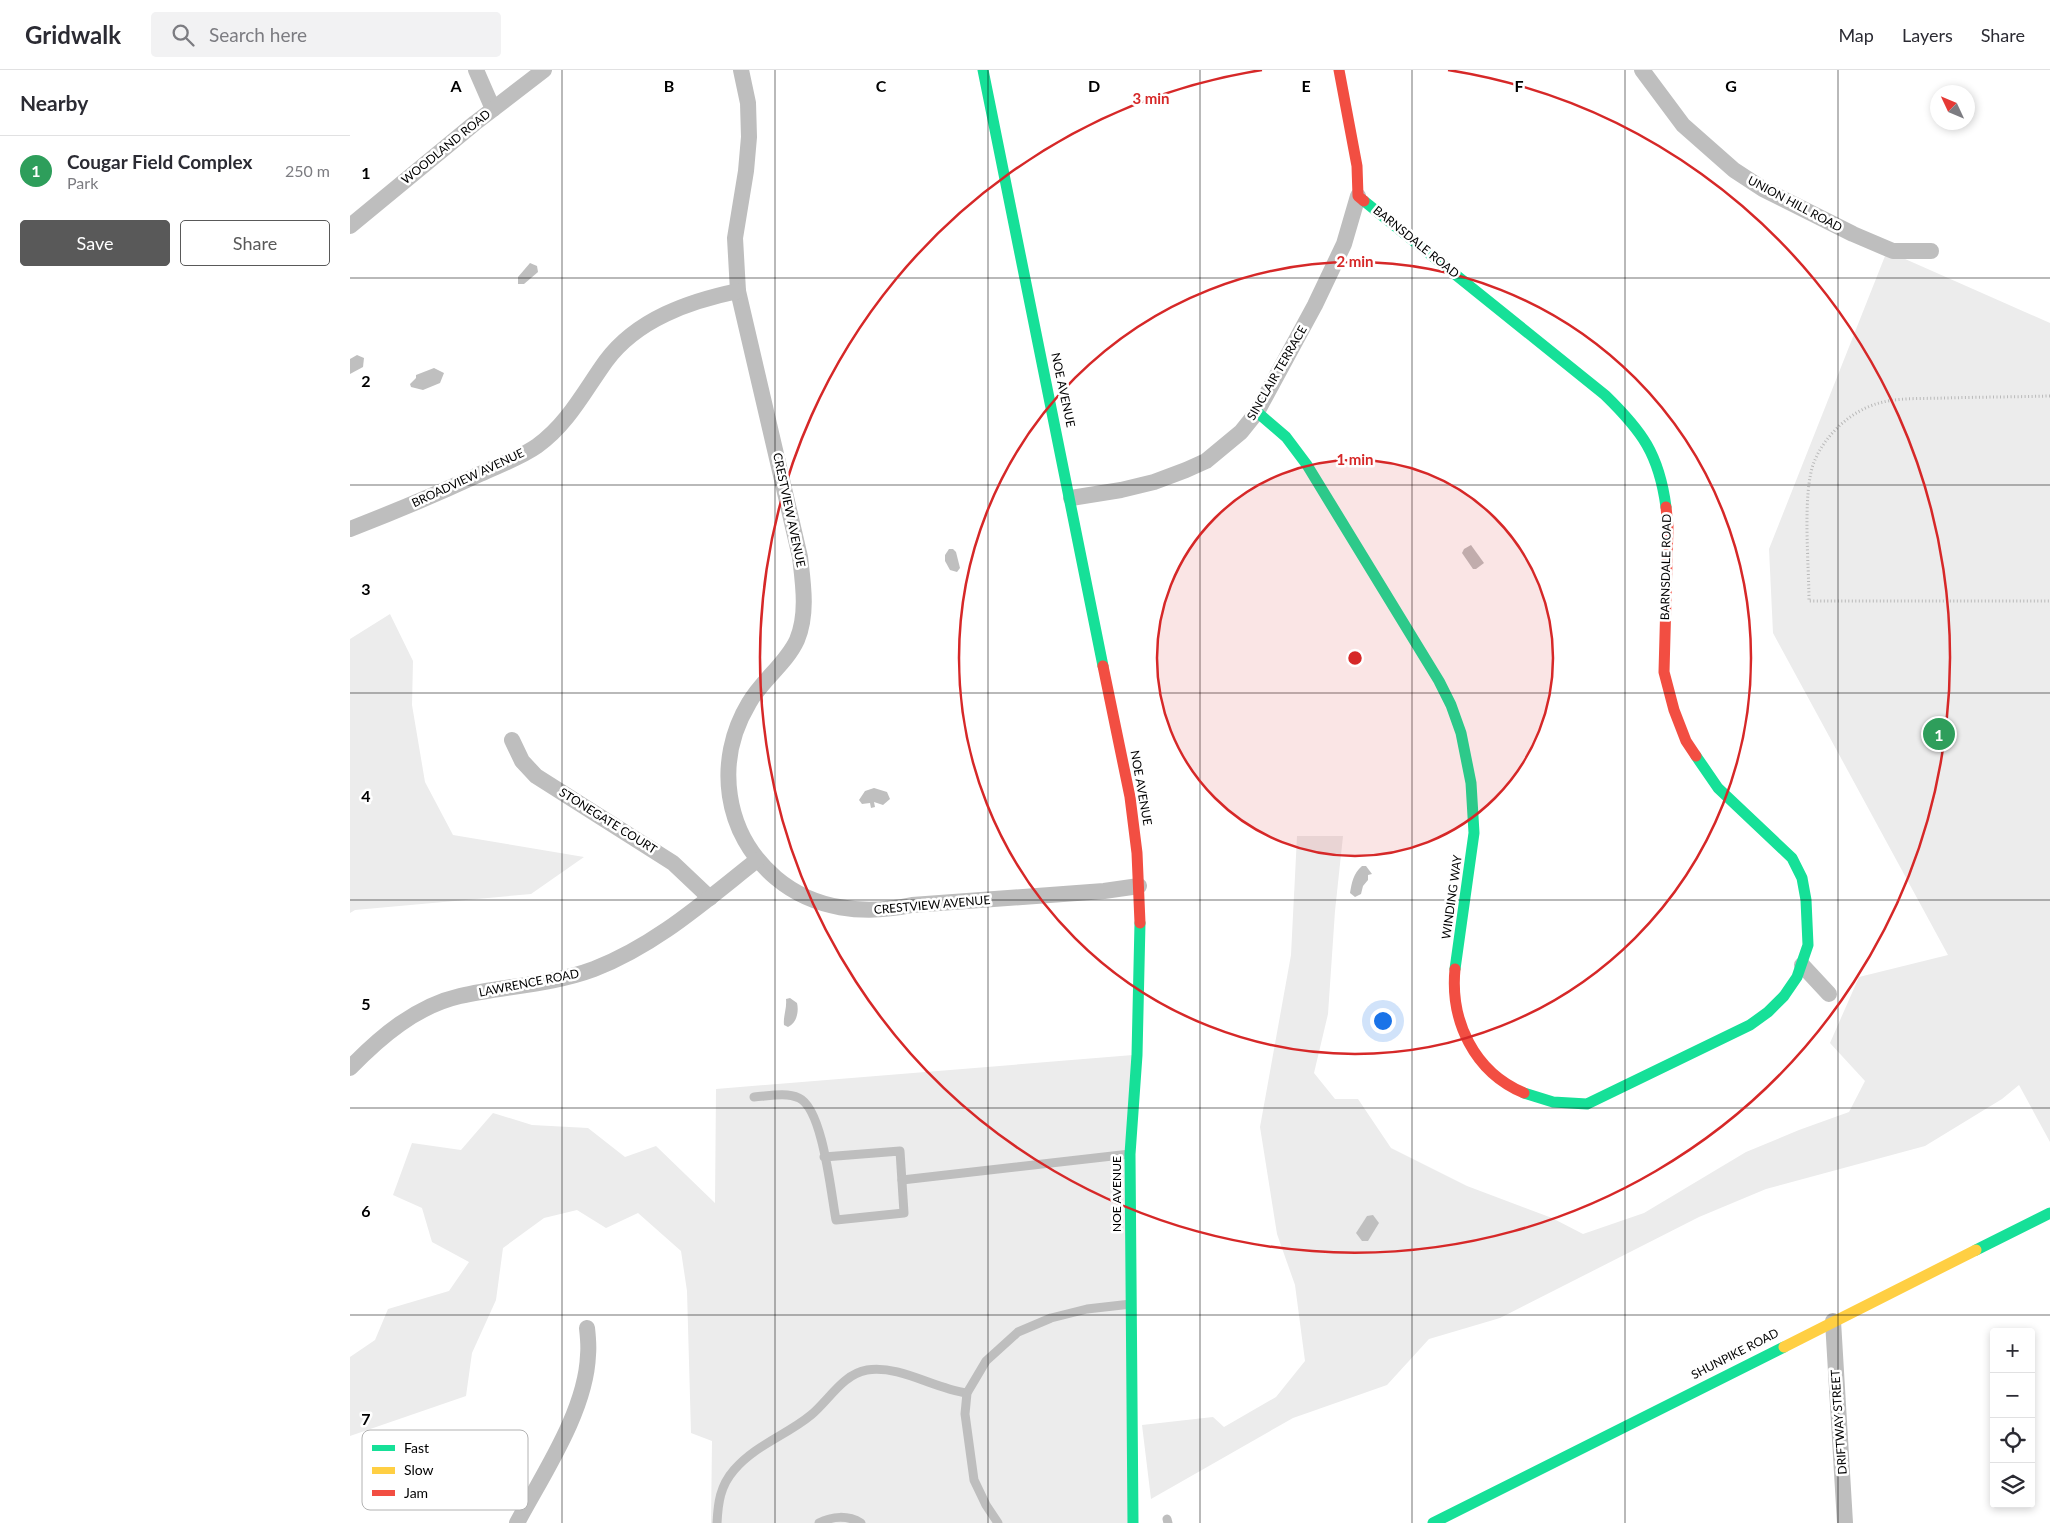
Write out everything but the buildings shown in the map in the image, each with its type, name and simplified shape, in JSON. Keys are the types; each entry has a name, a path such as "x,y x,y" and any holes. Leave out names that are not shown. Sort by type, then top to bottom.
{"street":[{"path":"476,70 493,109"},
{"name":"WOODLAND ROAD","path":"350,226 493,109 544,70"},
{"name":"CRESTVIEW AVENUE","path":"742,70 748,103 749,137 746,171 735,238 738,291 800,557 803,583 803,605 797,639 786,658 749,702 738,722 729,758 727,777 731,806 744,842 757,860 782,883 802,895 845,909 867,911 912,905 1104,891 1140,886"},
{"name":"NOE AVENUE","path":"983,70 1130,797 1140,886 1141,953 1130,1154 1132,1523"},
{"path":"1339,70 1356,159 1358,196"},
{"name":"UNION HILL ROAD","path":"1642,70 1662,99 1690,131 1734,170 1763,189 1853,234 1893,251 1931,252"},
{"name":"SINCLAIR TERRACE","path":"1071,498 1121,490 1154,482 1186,470 1225,448 1241,432 1257,412 1315,305 1344,244 1358,196"},
{"name":"BARNSDALE ROAD","path":"1358,196 1605,395 1632,421 1645,440 1657,468 1667,504 1664,672 1674,710 1690,748 1718,788 1758,828 1785,849 1798,867 1806,900 1808,922 1808,945 1802,965"},
{"name":"BROADVIEW AVENUE","path":"350,529 445,490 537,446 562,424 608,359 623,342 641,328 691,302 738,291"},
{"name":"WINDING WAY","path":"1257,412 1286,437 1308,465 1427,661 1456,715 1465,748 1474,815 1473,849 1457,961 1456,1006 1465,1039 1484,1067 1511,1088 1532,1097 1565,1104 1587,1104 1750,1025 1768,1012 1784,996 1802,965"},
{"name":"STONEGATE COURT","path":"512,740 522,761 536,776 673,863 710,898"},
{"name":"LAWRENCE ROAD","path":"350,1068 388,1032 437,1003 459,996 559,979 592,970 653,940 757,860"},
{"path":"1802,965 1829,994"},
{"name":"SHUNPIKE ROAD","path":"1433,1523 2050,1212"},
{"name":"DRIFTWAY STREET","path":"1833,1321 1846,1523"},
{"path":"528,1502 571,1422 582,1390 588,1356 587,1328"},
{"path":"517,1523 524,1510"}],"lane":[{"path":"754,1098 790,1094 802,1099 812,1109 816,1117 836,1220 904,1213 900,1151 824,1157"},
{"path":"902,1180 1130,1154"},
{"path":"998,1523 986,1505 974,1480 965,1414 967,1392 986,1361 1018,1332 1051,1318 1087,1309 1131,1304"},
{"path":"717,1523 718,1502 724,1484 734,1470 750,1453 812,1414 846,1380 858,1372 886,1370 967,1392"},
{"path":"819,1523 827,1519 843,1517 861,1523"}],"path":[{"path":"2050,396 1902,399 1877,403 1850,418 1824,443 1814,462 1808,489 1809,601 2050,601"}],"shaded area":[{"path":"1887,251 2050,323 2050,1142 2019,1085 2002,1099 1925,1146 1766,1189 1699,1217 1500,1318 1429,1339 1387,1385 1293,1418 1151,1499 1142,1425 1213,1417 1224,1427 1276,1397 1305,1361 1295,1285 1277,1234 1260,1127 1291,955 1297,836 1343,836 1335,911 1328,1014 1314,1073 1335,1099 1358,1099 1391,1148 1467,1186 1552,1218 1583,1234 1644,1213 1746,1152 1849,1112 1865,1081 1830,1043 1859,977 1948,955 1773,633 1769,549"},
{"path":"530,263 537,266 538,272 524,284 518,284 518,277"},
{"path":"357,355 364,358 363,367 350,374 350,359"},
{"path":"434,368 444,373 440,383 423,390 411,387 410,384 416,378 416,375"},
{"path":"1471,545 1484,563 1476,569 1473,569 1462,553 1464,549"},
{"path":"949,549 953,549 956,552 960,568 957,572 950,570 945,561 945,555"},
{"path":"390,614 413,661 412,705 425,782 453,835 584,857 531,894 355,910 350,913 350,639"},
{"path":"874,788 887,792 890,799 883,805 874,802 875,807 871,808 870,803 862,804 859,800 865,791"},
{"path":"1362,866 1366,866 1372,874 1368,875 1368,880 1363,886 1361,894 1355,897 1350,893 1351,885 1355,875"},
{"path":"790,998 797,1003 798,1010 795,1020 788,1027 784,1025 784,1019 786,999"},
{"path":"1133,1055 1131,1523 711,1523 712,1441 691,1433 687,1291 681,1251 638,1213 606,1228 577,1210 544,1218 503,1248 496,1300 472,1353 466,1396 367,1430 362,1430 362,1432 350,1436 350,1357 375,1340 388,1309 449,1291 469,1262 432,1242 422,1208 393,1195 412,1143 461,1150 493,1113 532,1125 588,1128 625,1157 656,1146 715,1203 716,1089"},
{"path":"1373,1215 1379,1223 1368,1241 1362,1241 1356,1233 1367,1216"}],"traffic: fast":[{"path":"983,70 1103,666"},
{"path":"1364,201 1605,395 1618,408 1639,432 1647,445 1659,472 1666,507"},
{"path":"1257,412 1286,437 1307,465 1439,681 1451,705 1461,733 1471,783 1474,833 1455,969"},
{"path":"1524,1093 1553,1102 1587,1104 1750,1025 1768,1012 1784,996 1797,977 1808,945 1806,900 1802,878 1792,858 1718,788 1696,756"},
{"path":"1133,1523 1130,1154 1137,1055 1140,923"},
{"path":"1976,1250 2050,1213"},
{"path":"1433,1523 1784,1347"}],"traffic: slow":[{"path":"1784,1347 1976,1250"}],"traffic: jam":[{"path":"1339,70 1357,166 1358,196 1364,201"},
{"path":"1666,507 1668,526 1664,672 1674,710 1686,741 1696,756"},
{"path":"1103,666 1130,797 1137,853 1140,923"},
{"path":"1455,969 1454,988 1457,1007 1461,1026 1469,1043 1491,1072 1506,1084 1524,1093"}],"place":[{"name":"Cougar Field Complex","path":"1939,734"}]}
